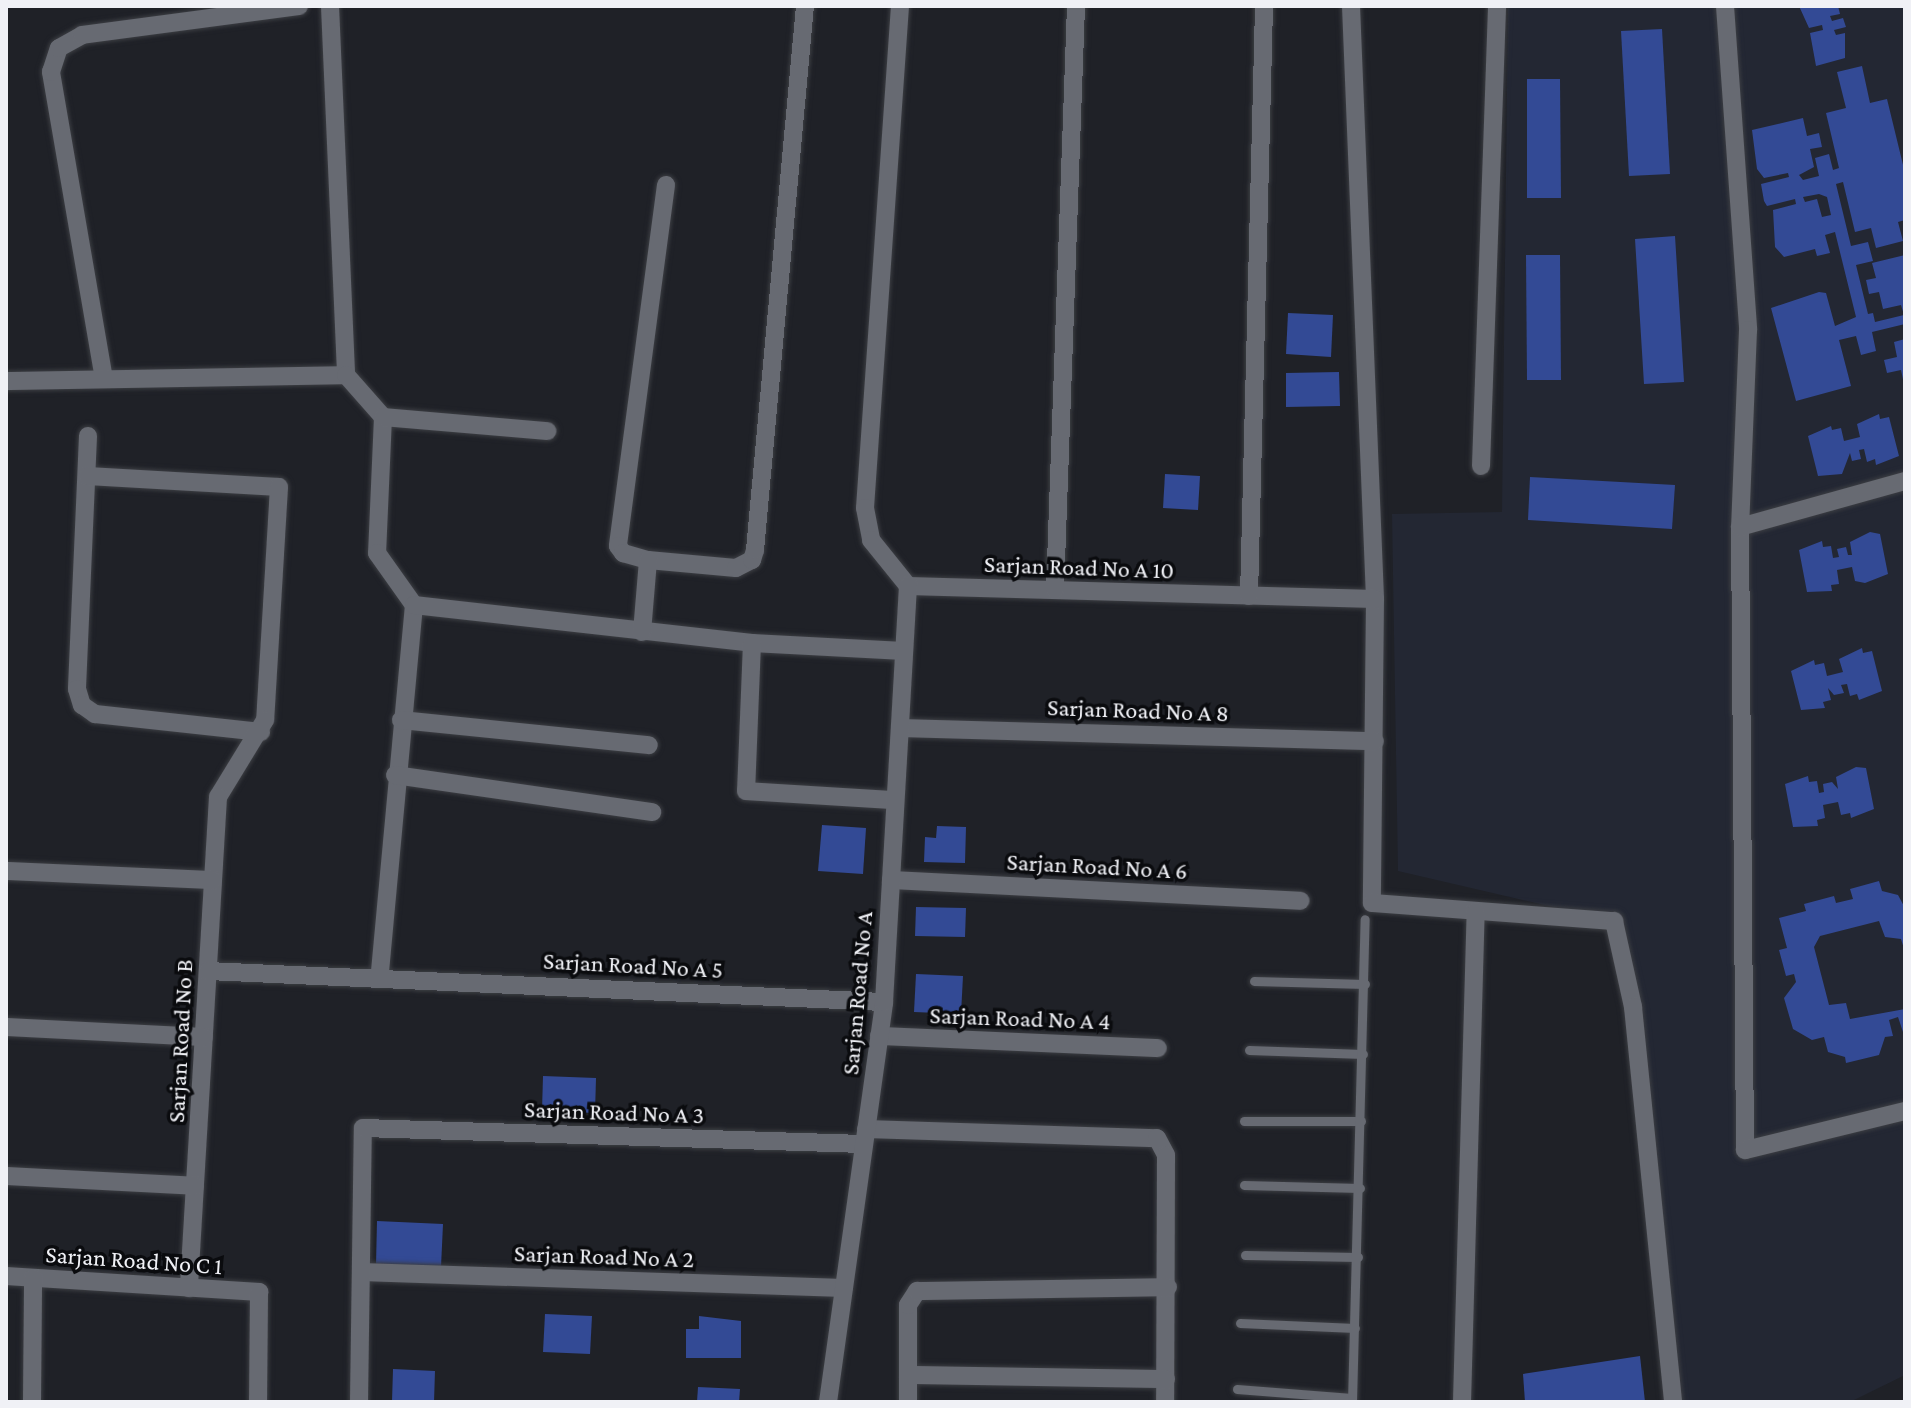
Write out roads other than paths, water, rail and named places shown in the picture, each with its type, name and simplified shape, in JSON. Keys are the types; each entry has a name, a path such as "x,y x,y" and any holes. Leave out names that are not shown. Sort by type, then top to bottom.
{"street":[{"path":"104,379 51,72 59,48 82,35 299,6"},
{"path":"330,6 346,375 383,417 547,431"},
{"path":"666,185 617,536 623,553 648,560 736,568 752,560 755,550 805,6"},
{"path":"900,6 865,508 871,540 908,586"},
{"path":"1055,590 1076,6"},
{"path":"1249,596 1264,6"},
{"path":"1351,6 1375,599 1372,903 1614,921 1633,1007 1673,1402"},
{"path":"1481,466 1497,6"},
{"path":"1725,6 1748,330 1740,527 1745,1150 1905,1111"},
{"path":"6,381 346,375"},
{"path":"380,975 395,775 414,605 377,553 383,417"},
{"path":"88,436 77,689 82,705 95,714 261,732 267,708 279,487 88,476"},
{"path":"1740,527 1905,481"},
{"path":"642,632 648,560"},
{"name":"Sarjan Road No A 10","path":"908,586 1375,599"},
{"name":"Sarjan Road No A","path":"828,1402 884,1002 908,586"},
{"path":"414,605 752,643 904,651"},
{"path":"752,643 746,791 895,800"},
{"path":"401,720 649,745"},
{"name":"Sarjan Road No A 8","path":"900,728 1375,741"},
{"name":"Sarjan Road No B","path":"189,1288 218,797 227,776 261,732"},
{"path":"395,775 652,812"},
{"path":"6,871 213,880"},
{"name":"Sarjan Road No A 6","path":"891,880 1300,901"},
{"path":"1462,1402 1476,911"},
{"name":"Sarjan Road No A 5","path":"208,971 380,975 884,1002"},
{"path":"6,1027 204,1037"},
{"name":"Sarjan Road No A 4","path":"879,1036 1158,1048"},
{"name":"Sarjan Road No A 3","path":"361,1272 363,1128 1157,1138 1166,1155 1168,1287"},
{"path":"6,1176 195,1186"},
{"path":"359,1402 361,1272"},
{"name":"Sarjan Road No A 2","path":"361,1272 844,1288"},
{"name":"Sarjan Road No C 1","path":"6,1276 259,1292 258,1402"},
{"path":"32,1402 33,1278"},
{"path":"908,1402 908,1305 917,1291 1168,1287 1165,1402"},
{"path":"908,1375 1166,1379"}],"lane":[{"path":"1237,1389 1352,1400 1365,919"},
{"path":"1254,981 1365,984"},
{"path":"1249,1050 1363,1054"},
{"path":"1244,1121 1361,1121"},
{"path":"1244,1185 1360,1188"},
{"path":"1245,1255 1358,1257"},
{"path":"1240,1323 1355,1328"}]}
